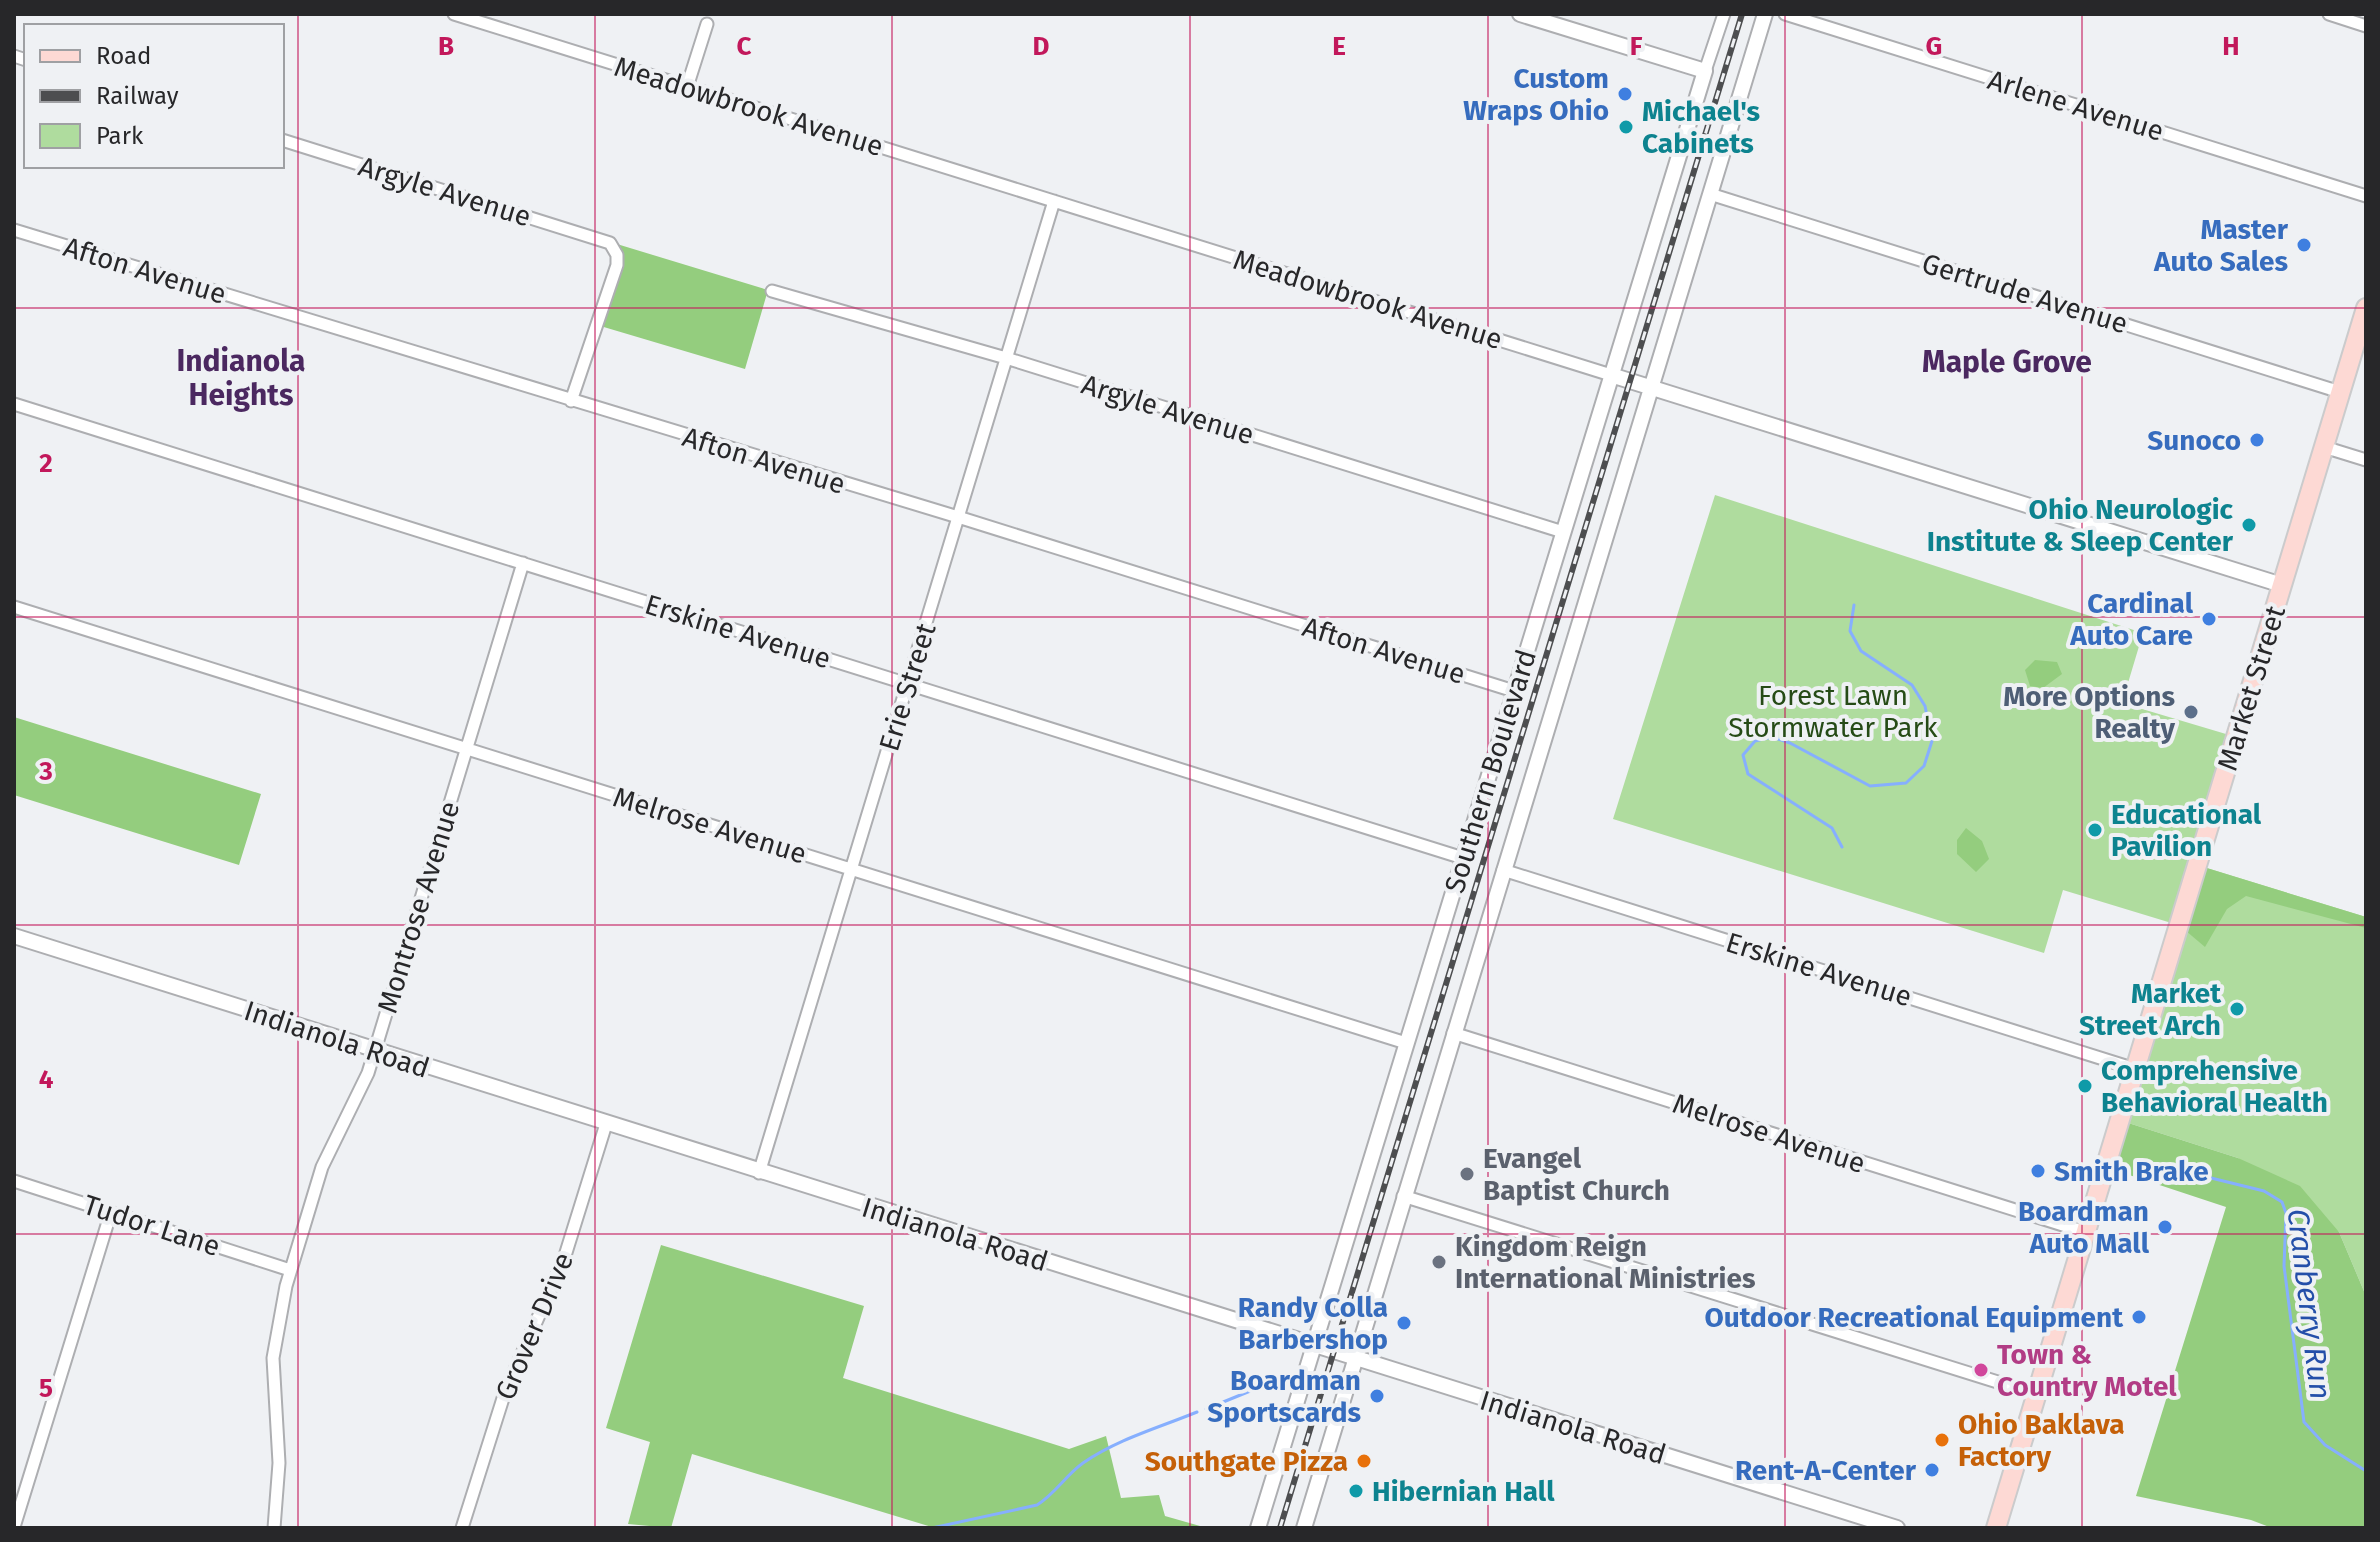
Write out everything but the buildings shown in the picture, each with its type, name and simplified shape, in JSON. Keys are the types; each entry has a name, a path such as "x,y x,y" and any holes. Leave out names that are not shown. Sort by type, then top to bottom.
{"main road":[{"name":"Market Street","path":"1996,1528 2366,308"}],"street":[{"name":"Meadowbrook Avenue","path":"454,14 2282,585"},
{"path":"1520,14 1705,71"},
{"name":"Southern Boulevard","path":"1258,1528 1724,14"},
{"name":"Southern Boulevard","path":"1304,1528 1765,14"},
{"name":"Arlene Avenue","path":"1785,14 2366,196"},
{"path":"2329,14 2366,26"},
{"path":"687,87 707,24"},
{"name":"Argyle Avenue","path":"284,141 607,241 617,255 617,265 571,401"},
{"name":"Gertrude Avenue","path":"1710,194 2340,392"},
{"name":"Erie Street","path":"759,1173 1054,201"},
{"name":"Afton Avenue","path":"14,230 958,517 1514,691"},
{"name":"Argyle Avenue","path":"772,291 1006,358 1563,532"},
{"name":"Erskine Avenue","path":"14,404 1463,858"},
{"path":"2324,447 2366,460"},
{"name":"Montrose Avenue","path":"274,1528 279,1463 273,1358 278,1317 290,1270 322,1167 359,1095 374,1051 523,563"},
{"name":"Melrose Avenue","path":"14,607 1406,1043"},
{"name":"Erskine Avenue","path":"1503,870 2135,1069"},
{"name":"Indianola Road","path":"14,936 759,1173 1897,1528"},
{"name":"Melrose Avenue","path":"1453,1033 2085,1232"},
{"name":"Grover Drive","path":"462,1528 505,1392 564,1259 606,1124"},
{"name":"Tudor Lane","path":"14,1181 290,1270"},
{"path":"1403,1196 2036,1394"},
{"path":"14,1527 111,1212"}],"green space":[{"path":"607,241 768,290 745,369 597,325 617,265"},
{"name":"Forest Lawn Stormwater Park","path":"1715,495 2143,633 2122,703 2236,737 2197,865 2366,917 2366,1296 2339,1232 2238,1158 2119,1120 2178,925 2063,890 2044,953 1613,819"},
{"path":"2035,660 2057,662 2062,674 2043,688 2030,686 2025,670"},
{"path":"14,717 261,794 239,865 14,795"},
{"path":"1966,828 1982,841 1989,859 1976,872 1957,854 1957,840"},
{"path":"2197,865 2366,917 2366,928 2246,896 2227,909 2205,947 2179,925"},
{"path":"2119,1120 2238,1158 2300,1186 2339,1232 2366,1296 2366,1528 2272,1528 2251,1520 2136,1496 2226,1207 2105,1167"},
{"path":"661,1245 864,1306 843,1378 1069,1449 1106,1436 1121,1498 1159,1495 1165,1516 1207,1528 935,1528 692,1454 671,1528 628,1524 650,1442 606,1428"}],"waterway":[{"name":"Cranberry Run","path":"1842,847 1832,828 1748,774 1743,755 1755,741 1772,737 1790,743 1870,786 1906,783 1924,766 1932,741 1925,706 1912,685 1861,651 1850,631 1854,605"},
{"name":"Cranberry Run","path":"2146,1162 2264,1191 2282,1202 2286,1213 2284,1266 2304,1422 2325,1445 2366,1471"},
{"path":"1206,1409 1265,1385"},
{"path":"932,1528 1037,1505 1096,1455 1197,1412"},
{"path":"914,1528 919,1528"}],"railway":[{"path":"1280,1528 1742,14"}],"place":[{"name":"Custom Wraps Ohio","path":"1625,94"},
{"name":"Michael's Cabinets","path":"1626,127"},
{"name":"Master Auto Sales","path":"2304,245"},
{"name":"Sunoco","path":"2257,440"},
{"name":"Ohio Neurologic Institute & Sleep Center","path":"2249,525"},
{"name":"Cardinal Auto Care","path":"2209,619"},
{"name":"More Options Realty","path":"2191,712"},
{"name":"Educational Pavilion","path":"2095,830"},
{"name":"Market Street Arch","path":"2237,1009"},
{"name":"Comprehensive Behavioral Health","path":"2085,1086"},
{"name":"Smith Brake","path":"2038,1171"},
{"name":"Evangel Baptist Church","path":"1467,1174"},
{"name":"Boardman Auto Mall","path":"2165,1227"},
{"name":"Kingdom Reign International Ministries","path":"1439,1262"},
{"name":"Outdoor Recreational Equipment","path":"2139,1317"},
{"name":"Randy Colla Barbershop","path":"1404,1323"},
{"name":"Town & Country Motel","path":"1981,1370"},
{"name":"Boardman Sportscards","path":"1377,1396"},
{"name":"Ohio Baklava Factory","path":"1942,1440"},
{"name":"Southgate Pizza","path":"1364,1461"},
{"name":"Rent-A-Center","path":"1932,1470"},
{"name":"Hibernian Hall","path":"1356,1491"}],"district":[{"name":"Maple Grove","path":"2007,362"},
{"name":"Indianola Heights","path":"241,378"}]}
